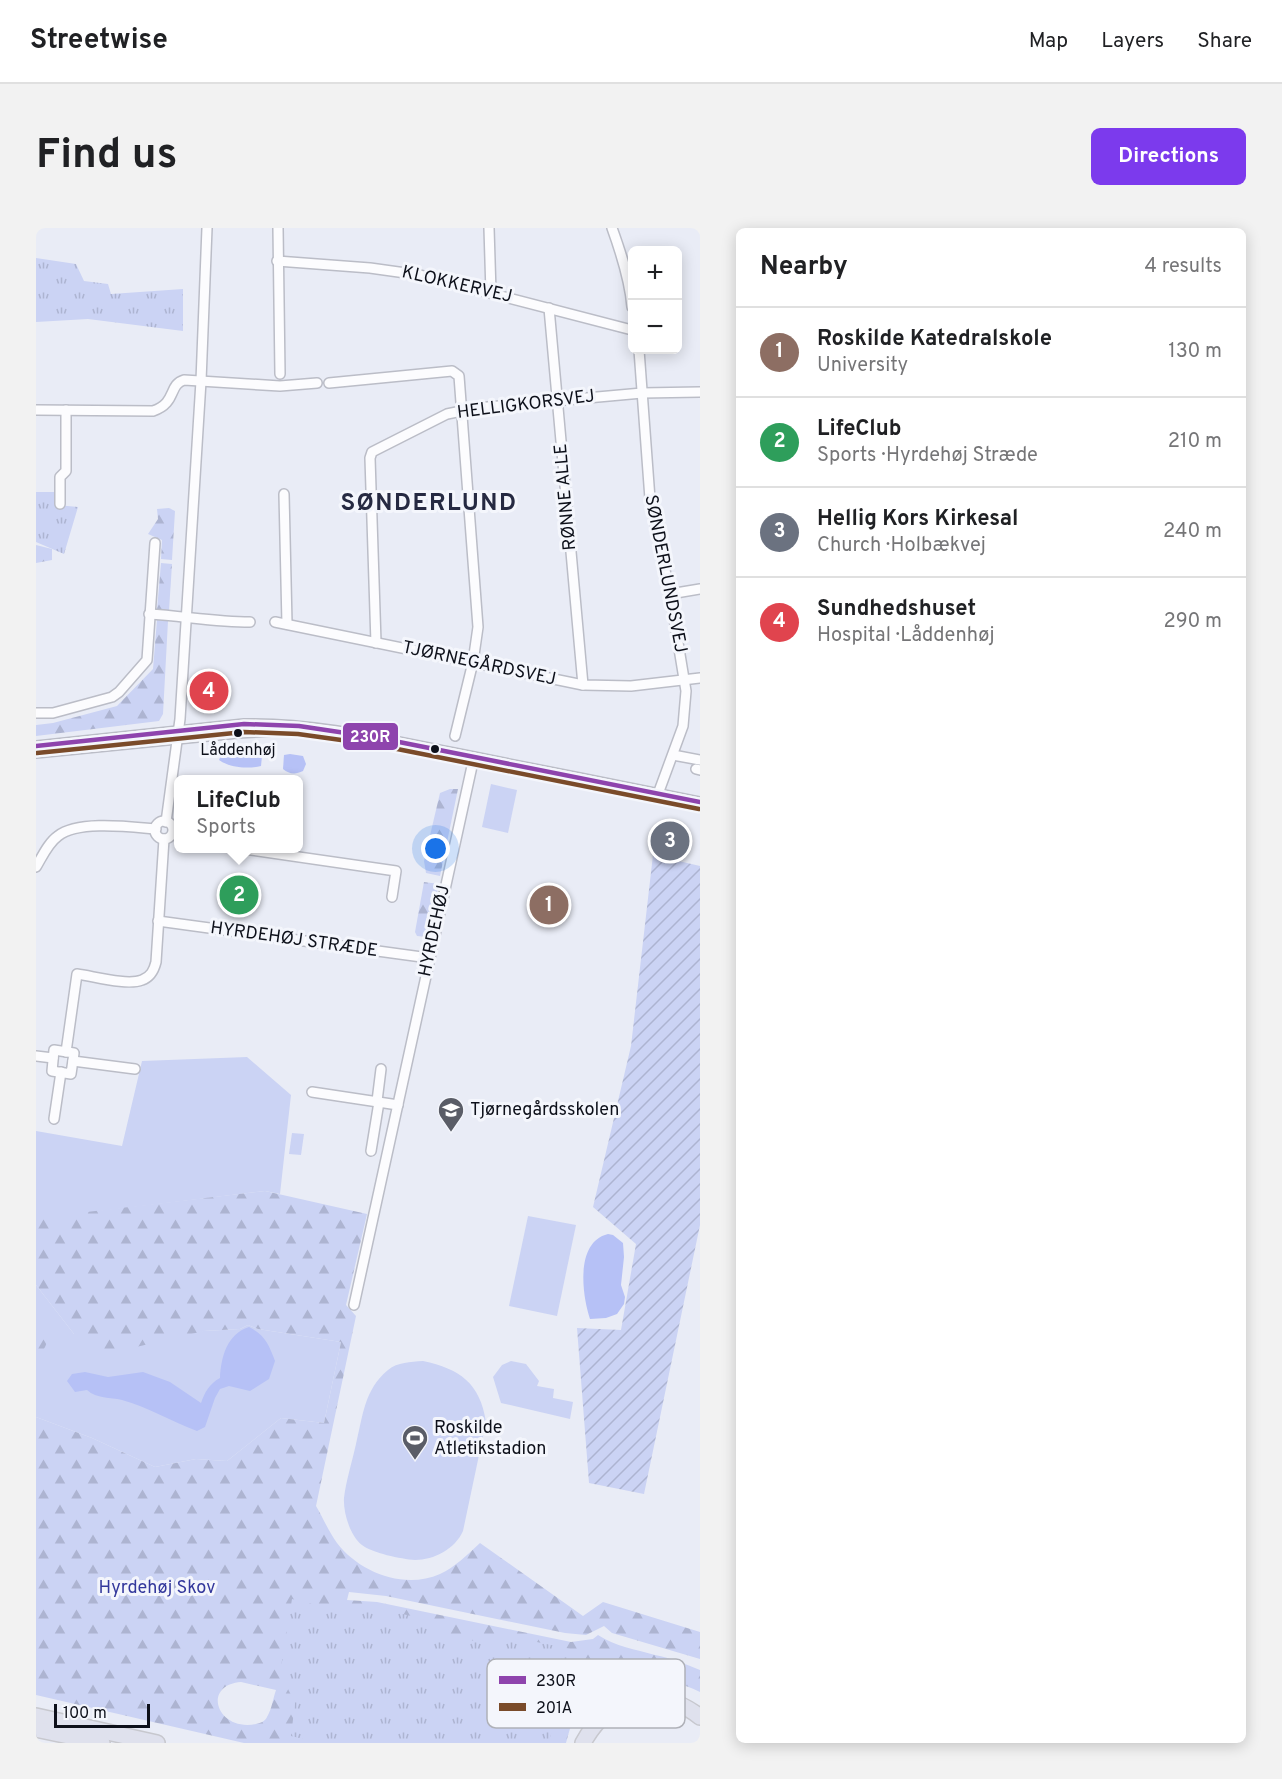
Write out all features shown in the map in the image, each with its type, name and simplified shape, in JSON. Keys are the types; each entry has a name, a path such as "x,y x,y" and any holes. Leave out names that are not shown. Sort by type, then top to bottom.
{"highway":[{"path":"36,1707 66,1716 104,1737"},
{"path":"685,1708 700,1717"},
{"path":"36,1716 104,1737"},
{"path":"583,1743 592,1728"},
{"path":"36,1729 157,1743"},
{"path":"36,1739 58,1743"}],"street":[{"path":"166,822 178,735 187,616 201,381 207,228"},
{"path":"278,228 280,374"},
{"path":"489,228 491,293"},
{"path":"612,228 620,247 632,300"},
{"name":"KLOKKERVEJ","path":"277,261 404,272 628,329"},
{"name":"RØNNE ALLE","path":"549,308 583,685"},
{"name":"SØNDERLUNDSVEJ","path":"639,354 650,499 685,680 685,712 673,755 658,794"},
{"path":"329,382 452,371 459,376 478,627 473,662 455,736"},
{"path":"36,410 153,411 168,403 178,382 184,380 280,387 317,383"},
{"name":"HELLIGKORSVEJ","path":"376,643 370,455 428,423 447,414 462,411 642,393 700,392"},
{"path":"60,504 60,477 66,471 66,410"},
{"path":"284,494 287,624"},
{"path":"36,713 53,713 112,697 147,660 155,543"},
{"path":"670,594 700,589"},
{"path":"149,614 187,616 222,622 250,622"},
{"name":"TJØRNEGÅRDSVEJ","path":"275,622 583,685 631,686 700,678"},
{"path":"36,746 178,735 325,729 380,737 700,802"},
{"path":"36,753 178,735"},
{"path":"673,755 700,760"},
{"name":"HYRDEHØJ","path":"354,1305 474,757"},
{"path":"66,1052 77,974 133,982 148,977 153,971 156,962 158,921 173,827 166,822 159,823 156,829 157,834 171,838"},
{"path":"36,867 58,836 73,829 114,826 156,829"},
{"path":"266,853 396,871 392,897"},
{"name":"HYRDEHØJ STRÆDE","path":"158,921 429,958"},
{"path":"54,1050 74,1053 71,1074 52,1071 53,1058 54,1050"},
{"path":"36,1056 53,1058"},
{"path":"73,1061 135,1069"},
{"path":"371,1151 381,1069"},
{"path":"54,1119 61,1072"},
{"path":"321,1083 315,1093 398,1104"}],"green space":[{"path":"36,258 76,264 84,281 108,284 111,294 183,289 183,331 88,319 36,322"},
{"path":"36,492 56,492 57,505 78,507 64,554 36,542"},
{"path":"169,508 175,511 172,560 161,559 162,540 148,534 158,519 157,509"},
{"path":"36,545 52,549 52,560 36,563"},
{"path":"161,563 172,564 169,611 157,610"},
{"path":"157,620 168,621 163,714 159,721 36,736 36,725 53,723 117,706 153,669"},
{"path":"491,784 517,790 508,833 482,827"},
{"path":"458,789 440,876 426,873 424,861 440,793"},
{"path":"653,855 700,866 700,1225 644,1494 589,1483 577,1328 621,1330 636,1244 593,1207 631,1046"},
{"path":"424,882 439,884 427,937 417,936 415,932"},
{"path":"247,1057 291,1095 280,1194 265,1191 36,1219 36,1131 122,1146 142,1061"},
{"path":"292,1133 304,1134 301,1155 289,1154"},
{"name":"Hyrdehøj Skov","path":"265,1191 367,1214 346,1305 356,1316 316,1506 337,1543 357,1562 370,1570 397,1579 412,1580 440,1574 480,1543 583,1616 603,1602 700,1632 700,1659 612,1633 604,1626 586,1635 565,1633 386,1596 349,1592 347,1600 377,1602 571,1642 593,1639 598,1635 619,1645 672,1659 487,1659 487,1728 570,1728 566,1743 244,1743 36,1695 36,1417 92,1438 155,1467 196,1459 227,1461 281,1418 324,1423 341,1342 258,1329 248,1325 240,1329 204,1331 98,1356 74,1334 36,1285 36,1218","holes":["241,1682 276,1690 269,1714 264,1721 258,1724 243,1725 232,1721 219,1707 218,1699 221,1691 229,1685"]},
{"path":"528,1216 576,1225 557,1316 509,1306"},
{"path":"36,1285 74,1334 204,1331 240,1329 248,1325 258,1329 341,1342 324,1423 281,1418 227,1461 196,1459 155,1467 92,1438 36,1417"},
{"path":"36,1318 47,1332 47,1343 36,1357"},
{"name":"Roskilde Atletikstadion","path":"423,1361 448,1368 466,1380 479,1397 486,1422 463,1531 455,1543 443,1552 429,1558 415,1560 379,1553 362,1545 354,1536 348,1523 344,1498 363,1414 374,1386 392,1367"},
{"path":"511,1361 526,1364 539,1381 537,1386 554,1389 553,1398 573,1402 570,1419 501,1403 493,1377 502,1365"},
{"path":"292,1599 329,1608 361,1605 430,1620 443,1632 488,1645 508,1636 580,1651 577,1659 487,1659 487,1728 553,1728 548,1743 320,1743 291,1736 295,1703 280,1673"},
{"name":"Hyrdehøj Skov","path":"685,1664 700,1670 700,1692 685,1686"}],"shaded area":[{"path":"222,753 262,756 261,766 245,768 228,765 219,760"},
{"path":"284,755 303,756 306,764 303,771 292,773 283,769"},
{"path":"608,1234 623,1243 621,1285 625,1297 624,1304 617,1314 606,1318 590,1319 583,1284 586,1258 590,1247 597,1239"},
{"path":"249,1327 263,1337 273,1355 275,1361 269,1379 250,1391 229,1386 220,1389 205,1427 197,1431 132,1403 99,1396 87,1390 75,1392 67,1381 72,1374 85,1372 108,1377 143,1372 170,1382 201,1403 208,1389 220,1378 224,1354 230,1341 241,1330"}],"transit line":[{"name":"230R","path":"36,746 244,724 299,726 379,738 700,802"},
{"name":"201A","path":"37,753 244,732 298,734 377,745 699,809"}],"place":[{"name":"Sundhedshuset","path":"209,691"},
{"name":"Låddenhøj","path":"238,733"},
{"name":"Hellig Kors Kirkesal","path":"670,841"},
{"name":"LifeClub","path":"239,895"},
{"name":"Roskilde Katedralskole","path":"549,905"},
{"name":"Tjørnegårdsskolen","path":"451,1133"},
{"name":"Roskilde Atletikstadion","path":"415,1461"}],"district":[{"name":"SØNDERLUND","path":"429,504"}]}
